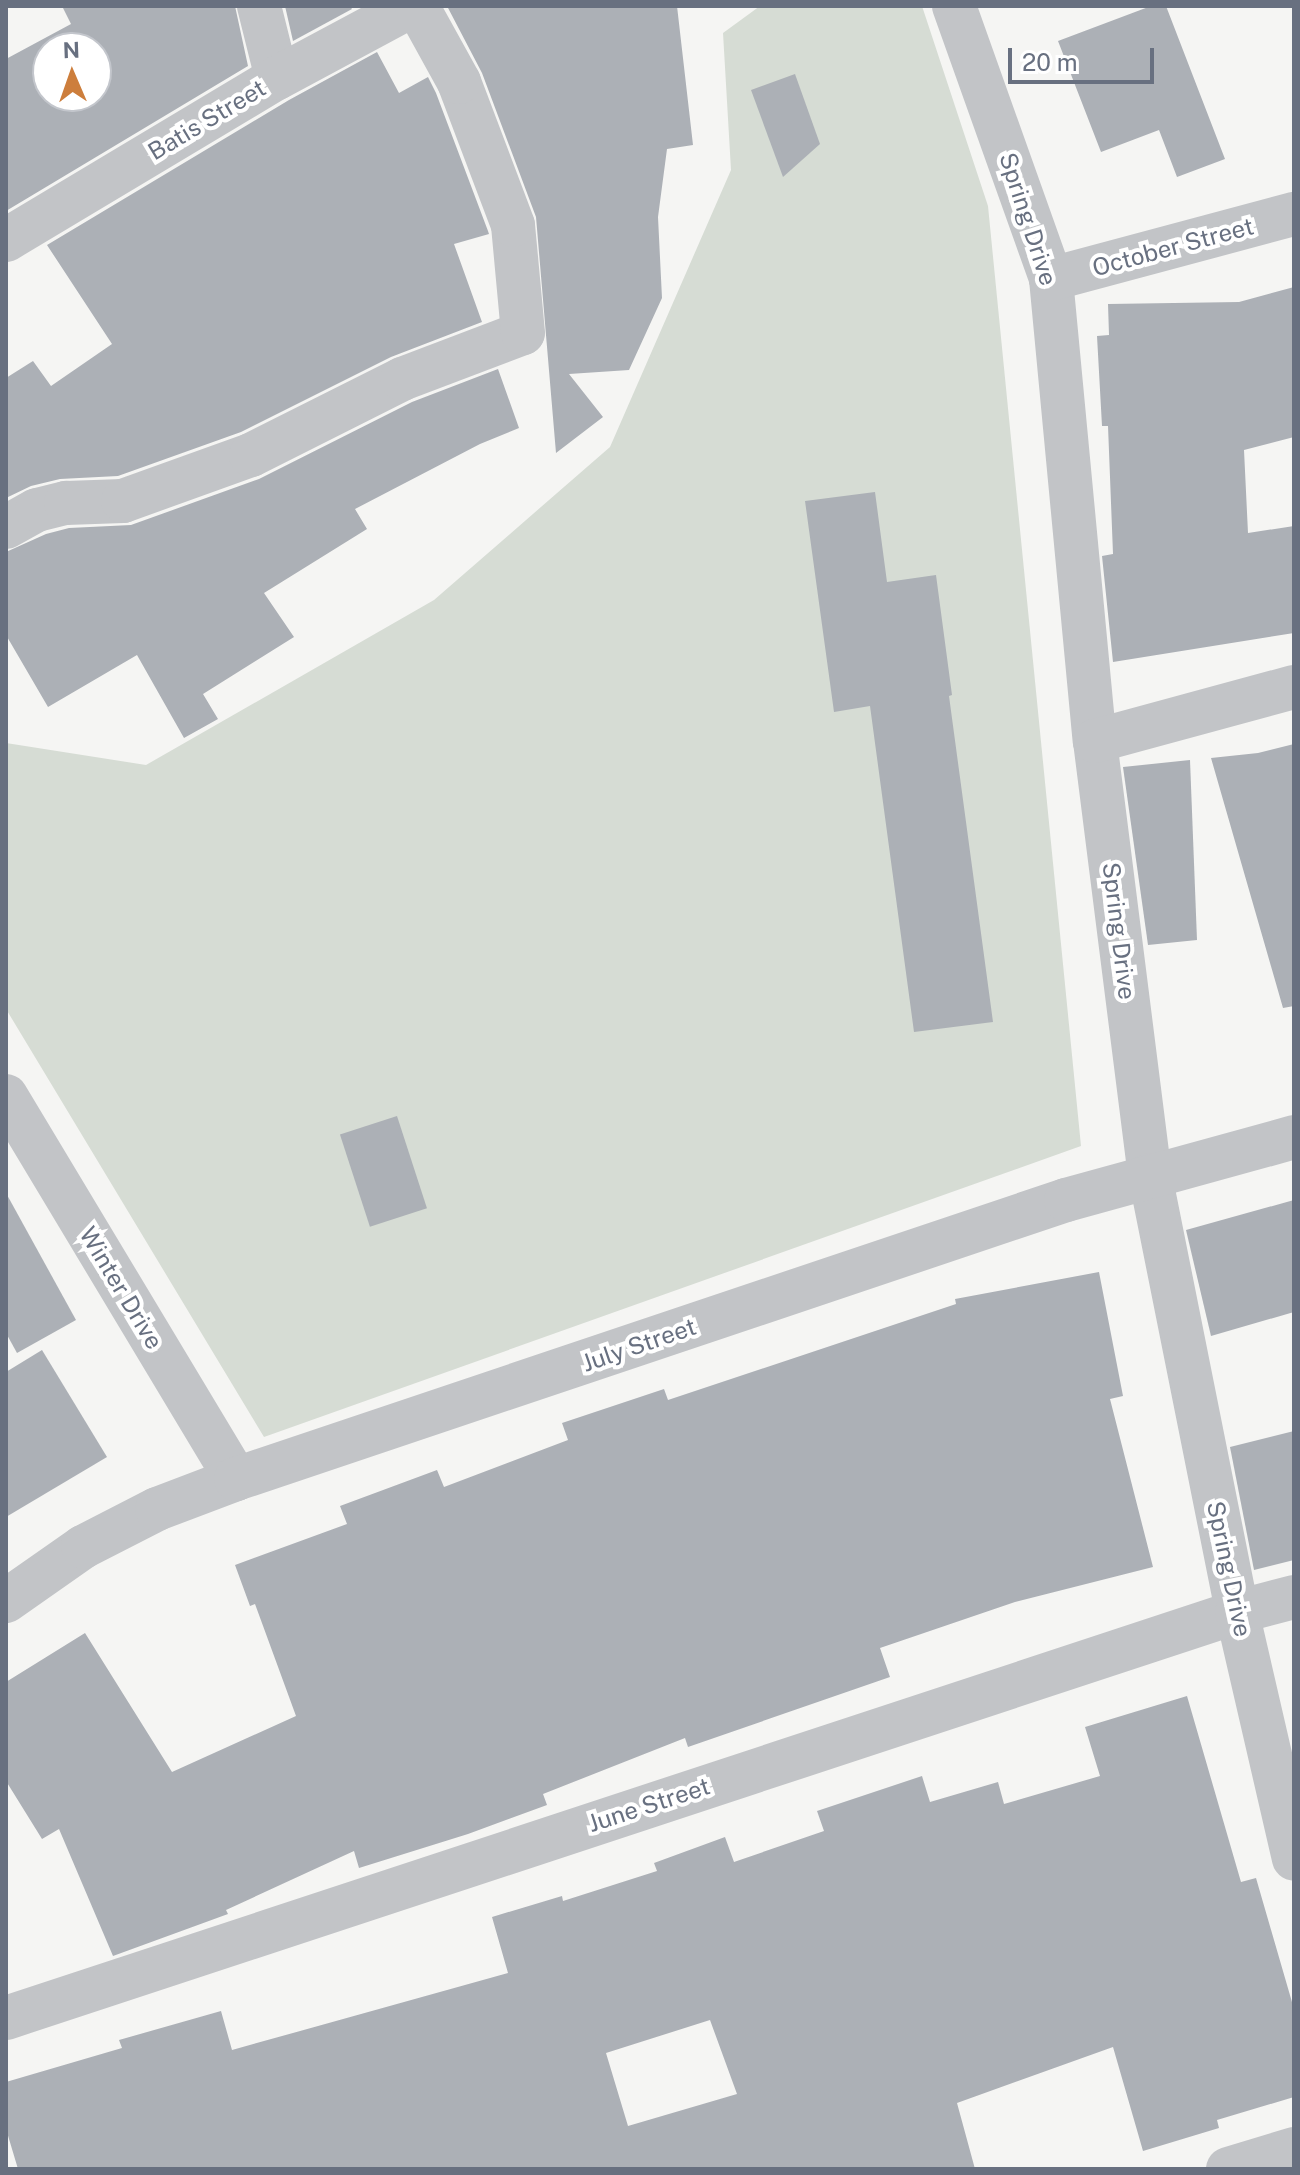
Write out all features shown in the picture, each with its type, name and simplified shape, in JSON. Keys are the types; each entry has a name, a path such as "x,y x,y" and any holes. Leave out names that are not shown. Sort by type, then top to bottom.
{"street":[{"path":"259,6 277,78"},
{"path":"6,527 37,510 66,503 123,501 251,455 402,379 523,333 513,225 459,82 414,6"},
{"name":"Batis Street","path":"6,240 277,78 414,6"},
{"name":"Spring Drive","path":"954,6 1051,279 1095,741 1150,1175 1237,1612 1294,1859"},
{"name":"October Street","path":"1051,279 1294,214"},
{"path":"1095,741 1294,687"},
{"name":"Winter Drive","path":"6,1096 236,1479"},
{"name":"July Street","path":"6,1601 83,1547 157,1509 236,1479 1066,1200 1294,1137"},
{"name":"June Street","path":"6,2018 1237,1612 1294,1597"},
{"path":"1228,2169 1294,2149"}],"shaded area":[{"path":"760,6 922,6 988,206 1081,1146 264,1437 6,1009 6,743 146,765 434,600 610,447 731,170 723,33"}],"building":[{"path":"62,6 235,6 248,66 6,211 6,59 32,45 32,112 112,112 112,32 56,32 71,24"},
{"path":"285,6 350,6 352,9 293,41"},
{"path":"447,6 677,6 693,145 667,149 658,217 662,298 629,370 569,374 603,417 556,453 536,217 482,73"},
{"path":"1151,6 1166,6 1225,159 1177,177 1159,130 1101,152 1058,41"},
{"path":"377,52 399,93 428,77 436,93 489,234 454,244 482,322 391,357 241,432 118,476 60,479 31,486 6,498 6,378 33,361 51,386 112,344 47,245 289,100"},
{"path":"795,74 820,144 783,177 751,90"},
{"path":"1294,287 1294,437 1244,450 1248,533 1294,526 1294,633 1113,662 1102,556 1113,554 1108,426 1102,426 1097,336 1109,335 1108,304 1239,302"},
{"path":"498,369 519,428 480,444 355,509 367,529 264,593 294,637 203,694 218,719 184,738 137,655 48,707 6,635 6,552 46,534 69,528 131,525 259,479 412,402"},
{"path":"875,492 887,582 936,575 952,695 949,696 993,1022 914,1032 870,706 834,712 805,501"},
{"path":"1294,744 1294,1006 1283,1008 1211,758 1258,753"},
{"path":"1190,760 1197,940 1148,945 1123,767"},
{"path":"397,1116 427,1208 370,1227 340,1135"},
{"path":"6,1193 76,1320 17,1353 6,1333"},
{"path":"1294,1200 1294,1312 1211,1336 1186,1230"},
{"path":"1099,1272 1123,1396 1110,1399 1153,1567 1015,1602 880,1648 890,1677 688,1747 685,1738 543,1794 547,1805 468,1834 359,1868 354,1851 226,1910 228,1914 113,1956 59,1829 42,1839 6,1781 6,1682 85,1633 172,1772 296,1716 255,1604 250,1606 235,1565 347,1524 340,1506 437,1470 444,1487 568,1440 562,1423 664,1389 668,1400 956,1304 955,1299"},
{"path":"42,1350 107,1457 6,1517 6,1372"},
{"path":"1294,1431 1294,1560 1254,1570 1230,1447"},
{"path":"1187,1696 1241,1882 1256,1878 1294,2009 1294,2097 1217,2120 1219,2128 1143,2151 1113,2047 957,2103 975,2169 18,2169 6,2129 6,2082 122,2048 119,2040 221,2011 232,2050 508,1973 492,1917 562,1896 563,1901 657,1871 654,1863 725,1837 734,1862 824,1831 817,1811 922,1776 930,1802 998,1782 1004,1804 1100,1776 1085,1727","holes":["710,2020 737,2094 628,2126 606,2053"]}]}
